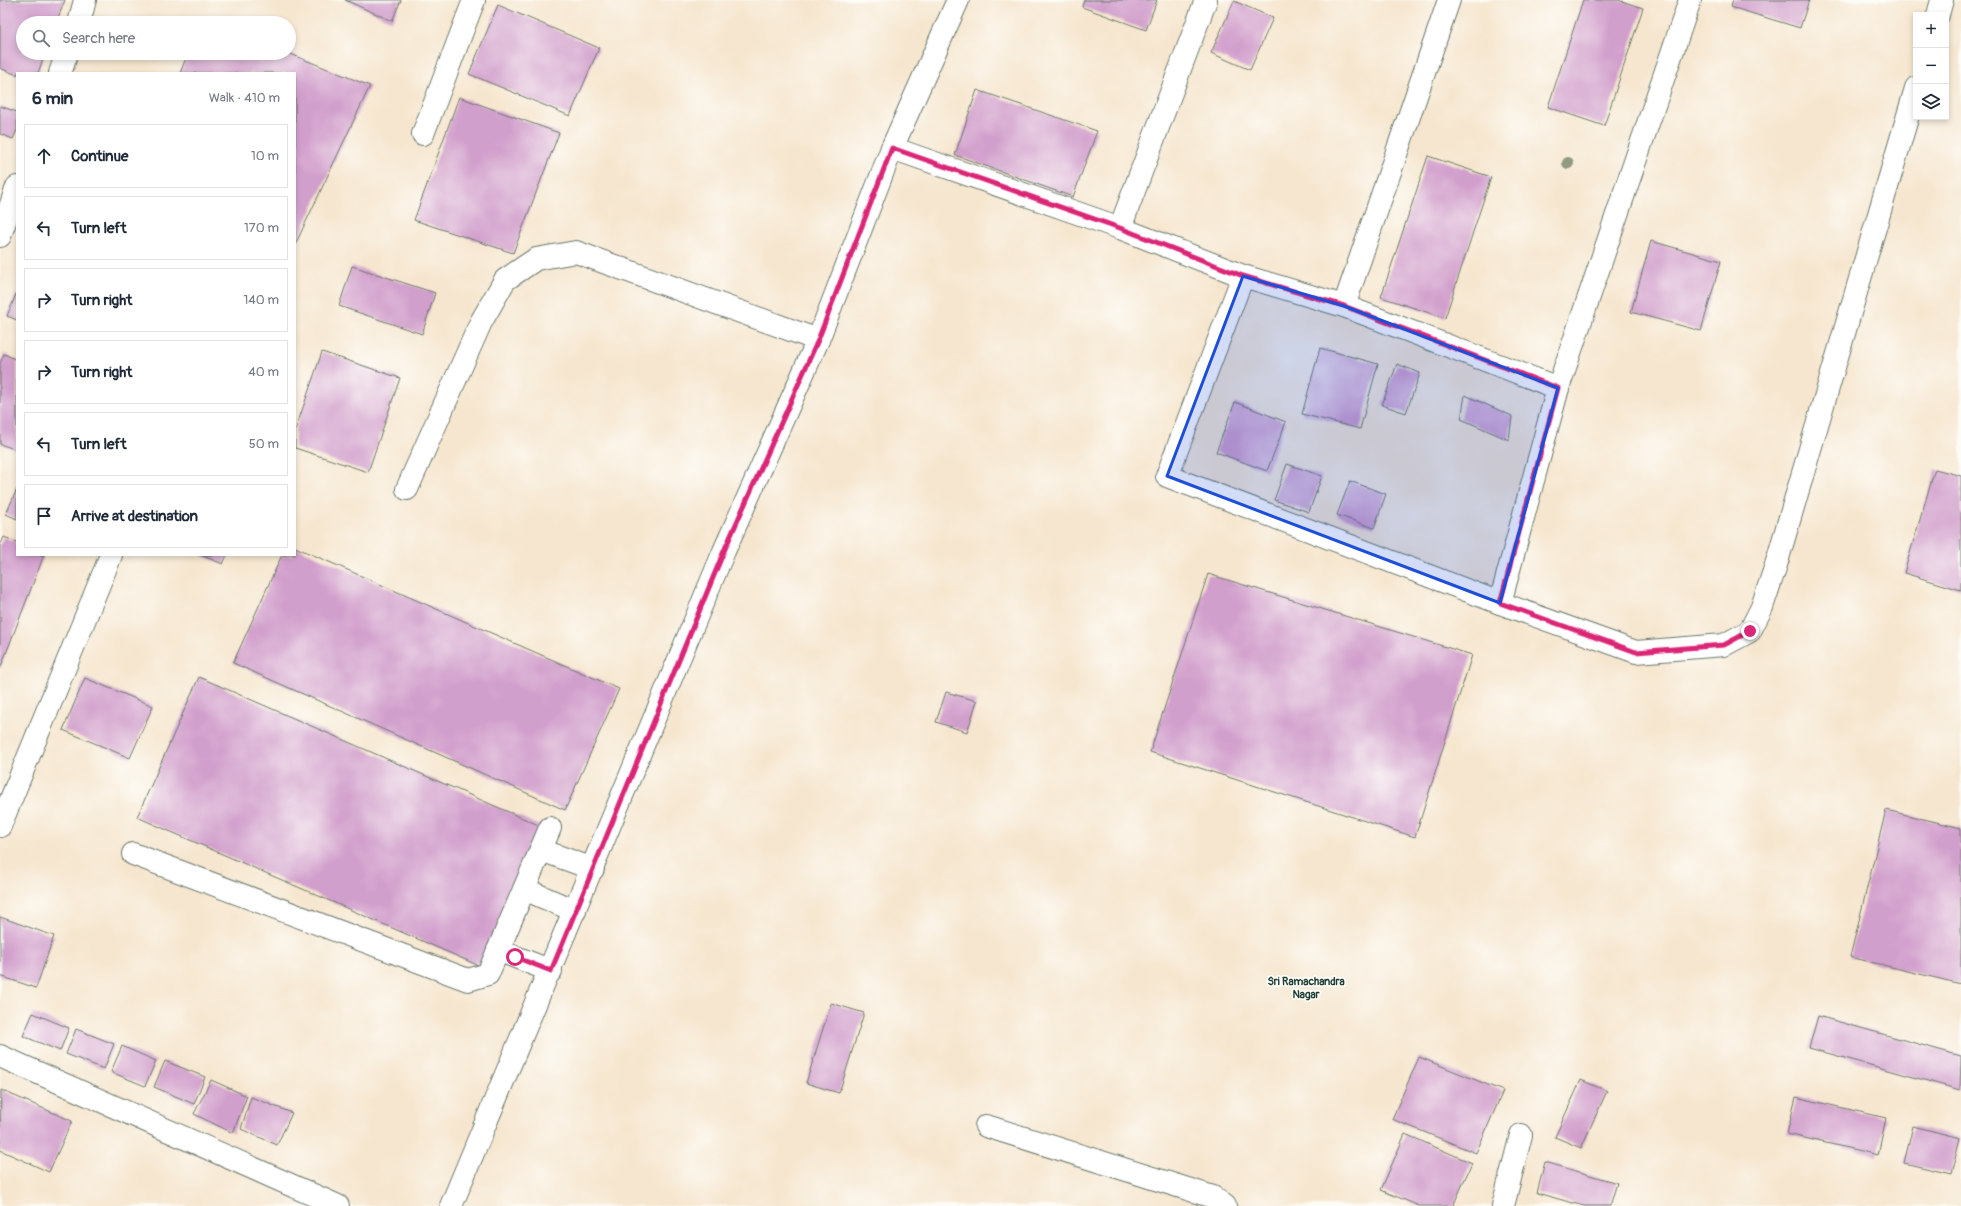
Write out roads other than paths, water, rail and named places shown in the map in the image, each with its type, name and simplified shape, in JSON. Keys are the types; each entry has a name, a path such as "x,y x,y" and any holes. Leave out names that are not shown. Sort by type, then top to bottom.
{"street":[{"path":"81,16 85,0"},
{"path":"423,134 474,0"},
{"path":"451,1206 551,971 724,551 818,340 892,148 958,0"},
{"path":"1120,228 1206,0"},
{"path":"1344,306 1449,0"},
{"path":"1500,603 1558,388 1690,0"},
{"path":"1939,12 1942,0"},
{"path":"60,72 65,60"},
{"path":"1243,276 1167,476 1500,603 1636,652 1724,645 1750,631 1762,607 1776,565 1913,98"},
{"path":"892,148 1120,228 1243,276 1344,306 1558,388"},
{"path":"0,236 16,190"},
{"path":"407,489 481,322 505,280 536,259 576,252 818,340"},
{"path":"0,826 111,556"},
{"path":"133,854 468,980 488,974 550,828"},
{"path":"541,850 593,869"},
{"path":"524,889 575,911"},
{"path":"498,950 551,971"},
{"path":"0,1056 338,1206"},
{"path":"986,1126 1212,1196 1225,1206"},
{"path":"1503,1206 1521,1135"}],"district":[{"name":"Sri Ramachandra Nagar","path":"1306,987"}]}
